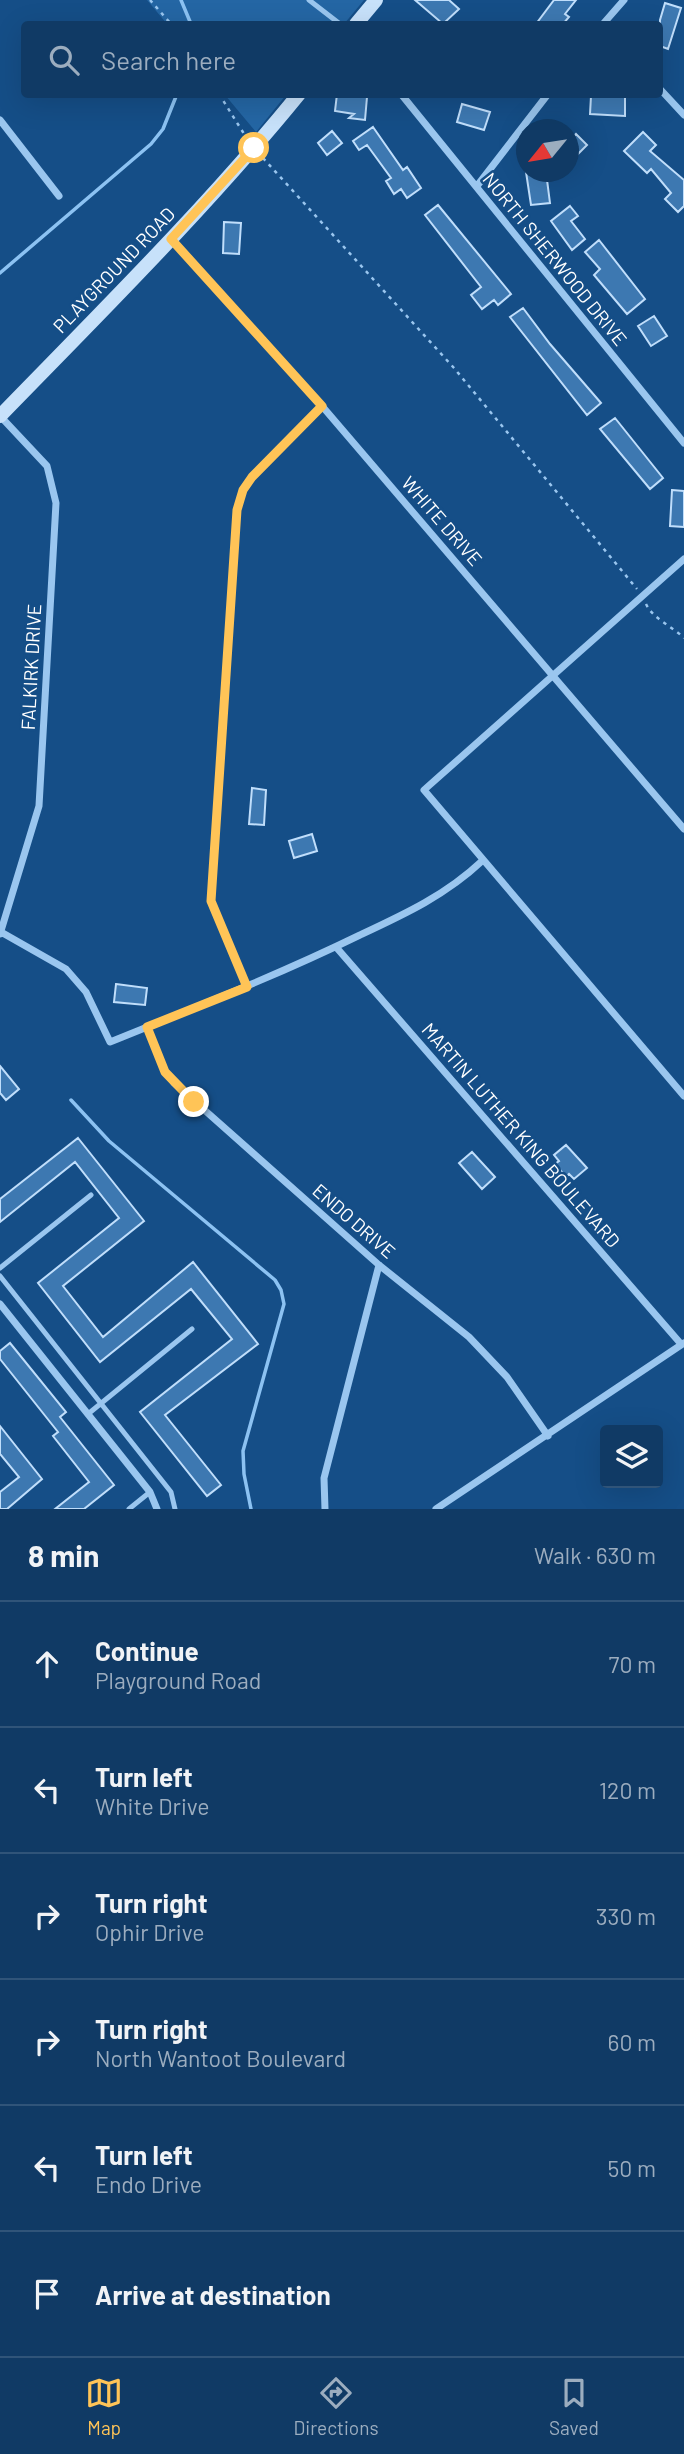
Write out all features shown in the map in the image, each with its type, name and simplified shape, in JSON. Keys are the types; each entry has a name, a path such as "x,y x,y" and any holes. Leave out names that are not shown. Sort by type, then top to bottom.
{"main road":[{"path":"358,21 376,0"},
{"name":"PLAYGROUND ROAD","path":"0,416 171,239 296,98"}],"street":[{"path":"606,21 624,0"},
{"path":"663,92 684,115"},
{"name":"NORTH SHERWOOD DRIVE","path":"404,98 684,443"},
{"path":"477,186 545,98"},
{"path":"0,120 59,196"},
{"name":"WHITE DRIVE","path":"171,239 322,406 684,830"},
{"path":"247,987 211,901 237,510 243,490 252,477 322,406"},
{"name":"FALKIRK DRIVE","path":"0,416 47,466 56,503 39,806 0,933"},
{"path":"684,559 424,790 684,1096"},
{"path":"0,933 66,970 86,992 110,1042 247,987 336,947 430,901 458,884 482,861"},
{"name":"MARTIN LUTHER KING BOULEVARD","path":"336,947 683,1343"},
{"name":"ENDO DRIVE","path":"147,1027 165,1072 174,1083 379,1265 489,1356 548,1436"},
{"path":"325,1509 324,1478 379,1265"},
{"path":"0,1304 150,1492 157,1509"},
{"path":"436,1509 683,1343"}],"lane":[{"path":"309,0 317,3 337,21"},
{"path":"0,1268 91,1195"},
{"path":"0,1276 171,1492 175,1509"},
{"path":"88,1414 192,1329"},
{"path":"129,1509 150,1492"}],"path":[{"path":"150,0 168,21"},
{"path":"222,98 254,148 454,368 642,596 650,613 672,626 684,638"}],"shaded area":[{"path":"147,0 364,0 346,21 164,21"},
{"path":"228,98 284,98 256,132"}],"building":[{"path":"415,0 449,0 459,9 446,21 440,21"},
{"path":"554,0 576,0 565,14 569,17 566,21 538,21"},
{"path":"665,3 681,8 668,49 663,47 663,21 660,20"},
{"path":"337,98 367,98 365,120 349,118 354,114 335,111"},
{"path":"591,98 625,98 625,116 590,114"},
{"path":"462,104 490,112 484,130 457,122"},
{"path":"373,127 403,170 407,167 421,188 407,198 401,189 394,194 386,181 391,178 367,145 359,150 353,141"},
{"path":"332,131 342,143 327,155 318,143"},
{"path":"643,132 656,145 650,151 684,180 684,206 678,212 665,199 671,193 651,169 647,173 624,151"},
{"path":"579,137 587,145 579,153"},
{"path":"528,182 547,182 550,203 531,205"},
{"path":"438,205 511,294 498,305 494,300 482,309 471,295 481,287 425,215"},
{"path":"570,206 578,216 571,221 585,239 572,250 551,221"},
{"path":"224,222 241,223 239,254 223,253"},
{"path":"599,240 645,299 627,314 594,275 600,269 585,252"},
{"path":"523,308 601,403 587,415 510,317"},
{"path":"654,316 667,336 651,346 638,326"},
{"path":"615,418 663,478 650,489 600,429"},
{"path":"672,490 684,491 684,527 670,526"},
{"path":"252,788 266,790 264,825 249,824"},
{"path":"312,834 317,851 294,858 289,841"},
{"path":"116,984 147,988 145,1005 114,1002"},
{"path":"0,1066 19,1089 6,1100 0,1093"},
{"path":"78,1138 144,1221 63,1286 103,1337 193,1262 258,1344 165,1415 221,1485 207,1496 140,1412 232,1339 191,1289 100,1362 38,1283 119,1218 75,1162 0,1222 0,1199"},
{"path":"566,1145 587,1168 574,1179 569,1174 566,1177 555,1164 559,1161 554,1155"},
{"path":"472,1152 495,1177 482,1189 459,1163"},
{"path":"10,1343 66,1412 60,1417 114,1485 84,1509 55,1509 89,1482 53,1436 58,1432 0,1359 0,1351"},
{"path":"0,1426 42,1479 7,1509 0,1509 0,1492 19,1477 0,1454"}],"waterway":[{"path":"181,0 190,21"},
{"path":"0,273 151,144 163,129 175,98"},
{"path":"71,1100 109,1141 275,1280 281,1290 284,1304 243,1451 244,1474 251,1509"}],"route":[{"path":"194,1102 165,1072 147,1027 247,987 216,919 211,901 237,510 243,490 252,477 322,406 171,239 254,148"}]}
